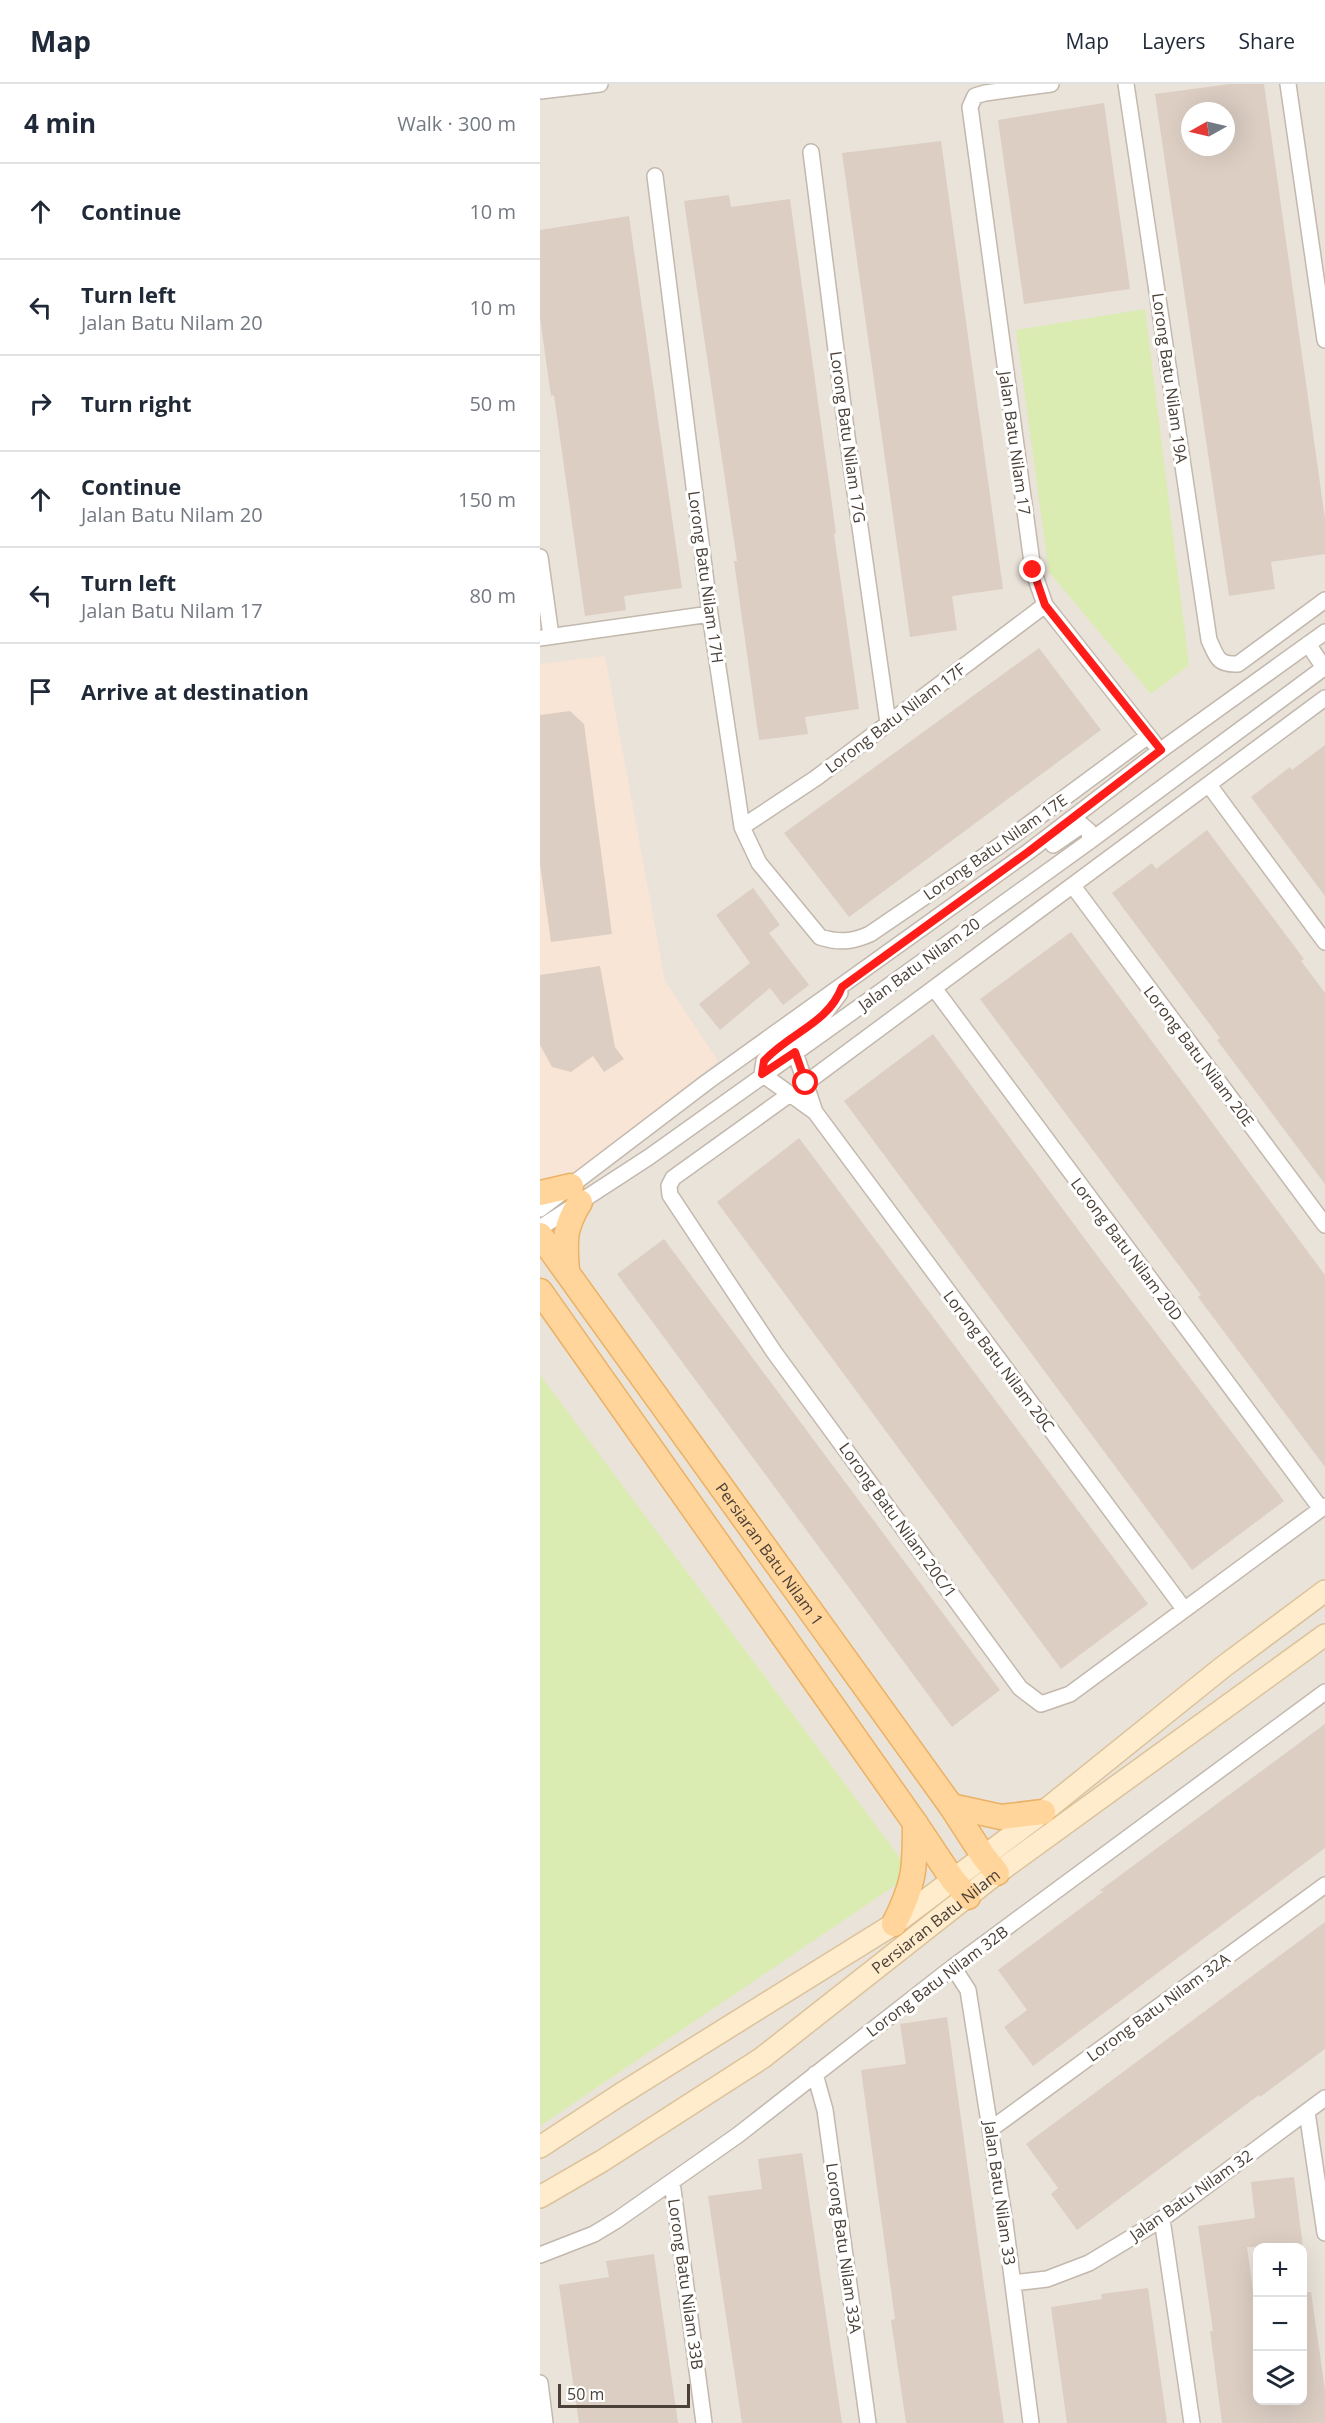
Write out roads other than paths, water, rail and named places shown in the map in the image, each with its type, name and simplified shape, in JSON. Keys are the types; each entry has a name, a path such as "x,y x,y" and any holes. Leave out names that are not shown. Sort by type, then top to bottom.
{"main road":[{"path":"540,1193 575,1194 565,1233 567,1272"},
{"name":"Persiaran Batu Nilam 1","path":"540,1235 951,1806 990,1865"},
{"name":"Persiaran Batu Nilam 1","path":"540,1281 545,1298 960,1889"},
{"name":"Persiaran Batu Nilam","path":"990,1865 1043,1812 1222,1667 1325,1592"},
{"name":"Persiaran Batu Nilam","path":"540,2197 592,2167 762,2058 990,1865 1325,1635"},
{"path":"951,1806 1001,1817 1043,1812"},
{"path":"894,1924 912,1884 915,1863 915,1823"},
{"name":"Persiaran Batu Nilam","path":"540,2147 894,1924 960,1889"}],"street":[{"path":"540,91 600,84"},
{"name":"Jalan Batu Nilam 17","path":"1051,84 975,96 970,107 1033,570 1045,605 1161,750"},
{"name":"Lorong Batu Nilam 19A","path":"1126,84 1209,640 1218,660 1227,665 1238,664 1325,600"},
{"path":"1288,84 1325,340"},
{"name":"Lorong Batu Nilam 17G","path":"811,152 846,429 888,723"},
{"name":"Lorong Batu Nilam 17H","path":"655,176 710,614 742,827 759,863 783,893 820,937 836,941"},
{"path":"540,557 546,637 710,614"},
{"name":"Lorong Batu Nilam 17F","path":"742,827 816,778 1045,605"},
{"name":"Jalan Batu Nilam 20","path":"540,1227 575,1194 707,1082 1028,852 1161,750 1325,632"},
{"path":"1308,644 1325,668"},
{"name":"Jalan Batu Nilam 20","path":"540,1209 575,1194 649,1156 1090,841 1325,668"},
{"path":"806,1083 1325,698"},
{"name":"Lorong Batu Nilam 17E","path":"836,941 853,941 870,934 999,846 1148,736"},
{"path":"1209,785 1325,942"},
{"name":"Jalan Batu Nilam 20","path":"1028,852 1044,852 1082,825 1089,831 1090,841"},
{"name":"Lorong Batu Nilam 20E","path":"1073,886 1325,1226"},
{"path":"815,1112 762,1074 764,1061 822,1017 842,987"},
{"name":"Lorong Batu Nilam 20D","path":"934,988 1323,1508"},
{"path":"795,1052 815,1112"},
{"name":"Lorong Batu Nilam 20C/1","path":"790,1094 673,1178 669,1186 670,1195 774,1352 1020,1688 1041,1704 1070,1694 1184,1609"},
{"name":"Lorong Batu Nilam 20C","path":"815,1112 1184,1609"},
{"path":"1184,1609 1323,1508"},
{"name":"Lorong Batu Nilam 32B","path":"540,2255 602,2229 738,2134 953,1967 1325,1692"},
{"name":"Lorong Batu Nilam 32A","path":"991,2129 1325,1885"},
{"name":"Jalan Batu Nilam 33","path":"953,1967 968,1990 991,2129 1031,2423"},
{"name":"Lorong Batu Nilam 33A","path":"815,2074 825,2110 868,2423"},
{"name":"Jalan Batu Nilam 32","path":"1013,2283 1047,2278 1081,2267 1162,2219 1325,2098"},
{"path":"1307,2112 1325,2233"},
{"name":"Lorong Batu Nilam 33B","path":"672,2181 704,2423"},
{"path":"1162,2219 1192,2423"},
{"path":"540,2383 545,2423"}]}
